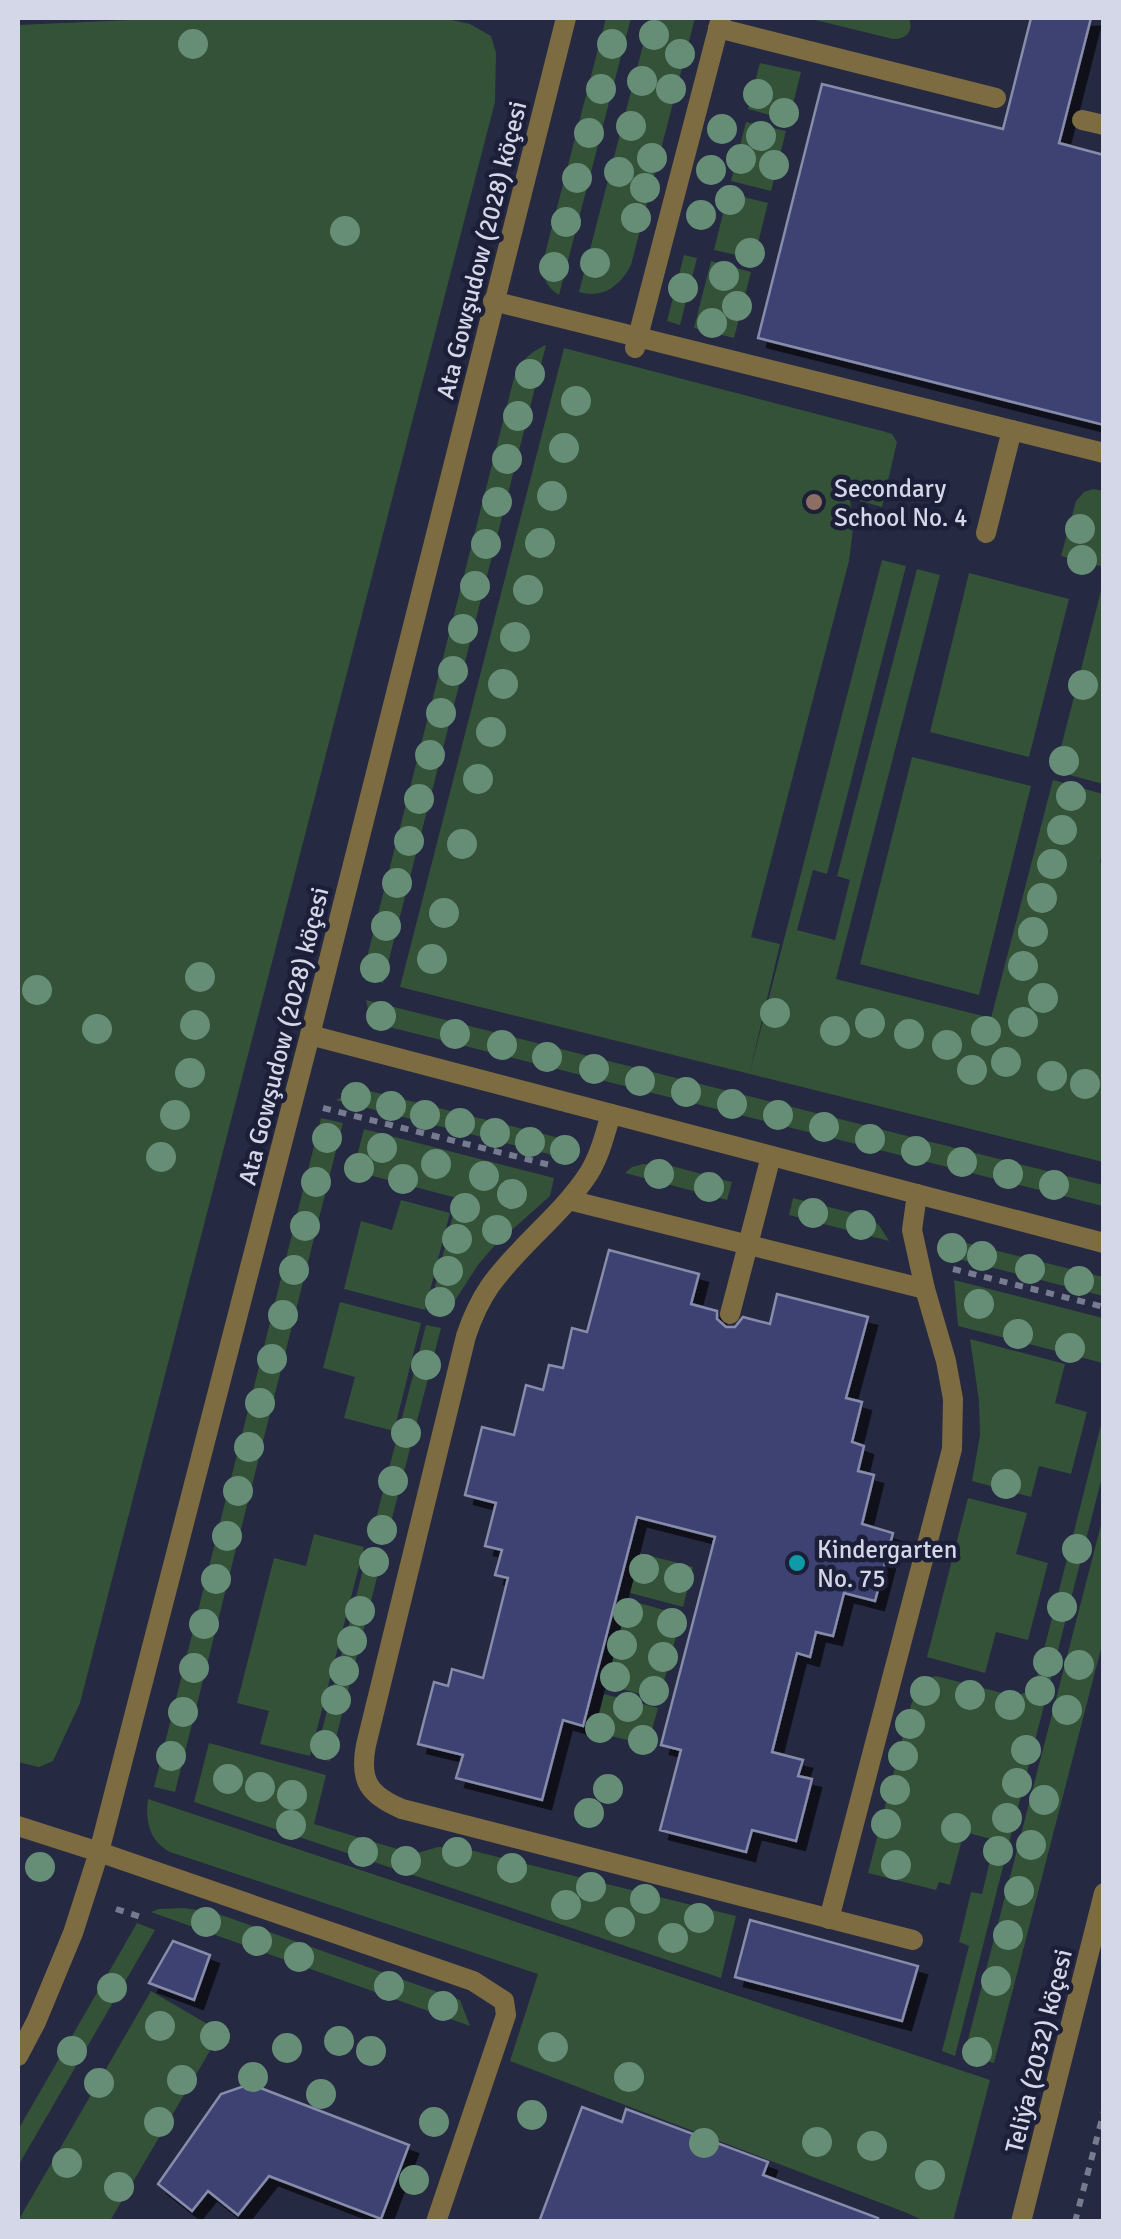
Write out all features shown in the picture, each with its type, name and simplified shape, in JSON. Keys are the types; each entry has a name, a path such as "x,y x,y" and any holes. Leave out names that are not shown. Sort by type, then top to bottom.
{"street":[{"name":"Ata Gowşudow (2028) köçesi","path":"18,2056 74,1934 99,1852 566,18"},
{"path":"637,343 719,23 996,98"},
{"path":"1082,120 1104,125"},
{"path":"493,300 637,343 1104,453"},
{"path":"986,533 1012,430"},
{"path":"310,1035 1104,1243"},
{"path":"611,1114 592,1168 569,1200 489,1288 466,1336 364,1755 362,1765 368,1786 383,1802 402,1809 913,1940"},
{"path":"730,1314 771,1156"},
{"path":"829,1919 952,1449 953,1399 912,1230 917,1194"},
{"path":"569,1200 925,1289"},
{"path":"18,1826 473,1980 504,2000 506,2015 436,2222"},
{"name":"Teliýa (2032) köçesi","path":"1021,2222 1104,1893"}],"path":[{"path":"1075,2222 1104,2111"}],"green space":[{"path":"175,18 442,18 470,24 491,36 496,53 495,102 80,1703 53,1761 39,1767 18,1762 18,25"},
{"path":"606,18 631,18 559,295 545,279 544,258"},
{"path":"650,18 695,18 631,265 610,289 596,294 579,292"},
{"path":"807,18 909,18 910,31 893,39"},
{"path":"760,63 801,72 789,120 748,109"},
{"path":"746,122 786,131 771,191 731,181"},
{"path":"728,193 768,203 754,259 714,250"},
{"path":"684,255 697,258 680,325 667,321"},
{"path":"711,261 751,272 734,338 694,328"},
{"path":"546,345 383,983 362,977 514,378 526,358"},
{"path":"564,348 886,432 897,442 882,507 850,498 853,529 849,561 751,937 780,944 750,1071 882,560 906,566 827,874 813,870 797,930 835,940 850,880 837,876 917,569 940,575 836,979 991,1018 1053,780 1103,794 1103,1162 400,987"},
{"path":"1093,489 1103,491 1103,567 1061,556 1076,501"},
{"path":"969,573 1069,599 1029,757 930,732"},
{"path":"1103,583 1103,784 1055,771"},
{"path":"912,757 1031,786 979,995 860,964"},
{"path":"366,1000 1103,1185 1103,1206 381,1025 369,1014"},
{"path":"358,1088 564,1139 574,1148 576,1161 336,1100"},
{"path":"321,1118 343,1123 175,1792 154,1787"},
{"path":"364,1129 554,1178 550,1196 495,1245 445,1316 429,1311 457,1198 353,1171"},
{"path":"643,1164 664,1164 732,1182 727,1200 625,1173"},
{"path":"793,1198 865,1216 879,1225 889,1241 789,1215"},
{"path":"401,1200 450,1213 425,1310 344,1289 361,1221 392,1230"},
{"path":"950,1239 1103,1277 1103,1296 939,1254 942,1244"},
{"path":"954,1280 1103,1318 1103,1363 958,1326"},
{"path":"340,1302 421,1323 394,1431 344,1418 355,1377 323,1368"},
{"path":"426,1325 441,1328 387,1538 372,1534"},
{"path":"970,1339 1065,1364 1055,1403 1087,1412 1071,1474 1039,1466 1031,1497 972,1481 980,1435"},
{"path":"1103,1417 1103,1473 955,2056 942,2051 969,1946 959,1942 971,1892 982,1894 995,1840 964,1832 950,1885 939,1882 936,1890 868,1873 911,1705 923,1683 936,1676 1014,1696 1027,1692 1036,1681"},
{"path":"968,1498 1027,1513 1016,1554 1048,1563 1028,1640 996,1632 985,1673 927,1657"},
{"path":"1103,1517 1103,1641 994,2063 964,2055"},
{"path":"314,1534 364,1547 310,1756 260,1744 269,1711 237,1703 274,1558 306,1566"},
{"path":"368,1550 383,1554 330,1761 315,1758"},
{"path":"640,1553 693,1567 683,1607 630,1593"},
{"path":"628,1600 682,1615 659,1699 606,1685"},
{"path":"604,1694 658,1708 648,1745 594,1732"},
{"path":"209,1743 326,1775 314,1824 414,1854 438,1847 458,1847 736,1916 721,1978 194,1802"},
{"path":"148,1799 990,2080 953,2221 924,2221 510,2061 538,1974 170,1852 157,1842 150,1829"},
{"path":"183,1908 213,1912 460,2000 470,2026 151,1912"},
{"path":"137,1923 155,1930 18,2166 18,2130"},
{"path":"151,1991 221,2032 110,2221 18,2221"}],"building":[{"path":"1031,18 1091,18 1059,143 1104,155 1104,425 758,338 822,84 1003,129"},
{"name":"Kindergarten No. 75","path":"609,1250 699,1274 691,1304 717,1311 717,1319 726,1327 735,1327 743,1317 770,1324 777,1294 868,1317 846,1398 862,1402 852,1442 864,1446 858,1471 874,1475 862,1524 893,1533 875,1601 844,1593 833,1636 816,1632 810,1657 797,1653 772,1752 803,1760 798,1776 812,1779 796,1841 752,1830 746,1852 660,1830 681,1750 661,1745 715,1537 637,1517 583,1726 563,1720 542,1800 456,1778 463,1755 418,1744 434,1682 448,1686 452,1669 483,1678 508,1578 495,1575 502,1550 485,1546 496,1503 465,1495 482,1427 514,1435 526,1385 543,1390 549,1365 563,1368 572,1328 587,1332"},
{"path":"750,1920 918,1966 902,2021 735,1977"},
{"path":"173,1941 210,1955 194,2000 149,1983"},
{"path":"250,2084 409,2145 381,2219 269,2176 238,2215 208,2191 192,2211 158,2184 221,2094"},
{"path":"582,2107 622,2122 626,2109 768,2162 763,2175 878,2218 878,2222 539,2222"}],"place":[{"name":"Secondary School No. 4","path":"814,502"},
{"name":"Kindergarten No. 75","path":"797,1563"}]}
